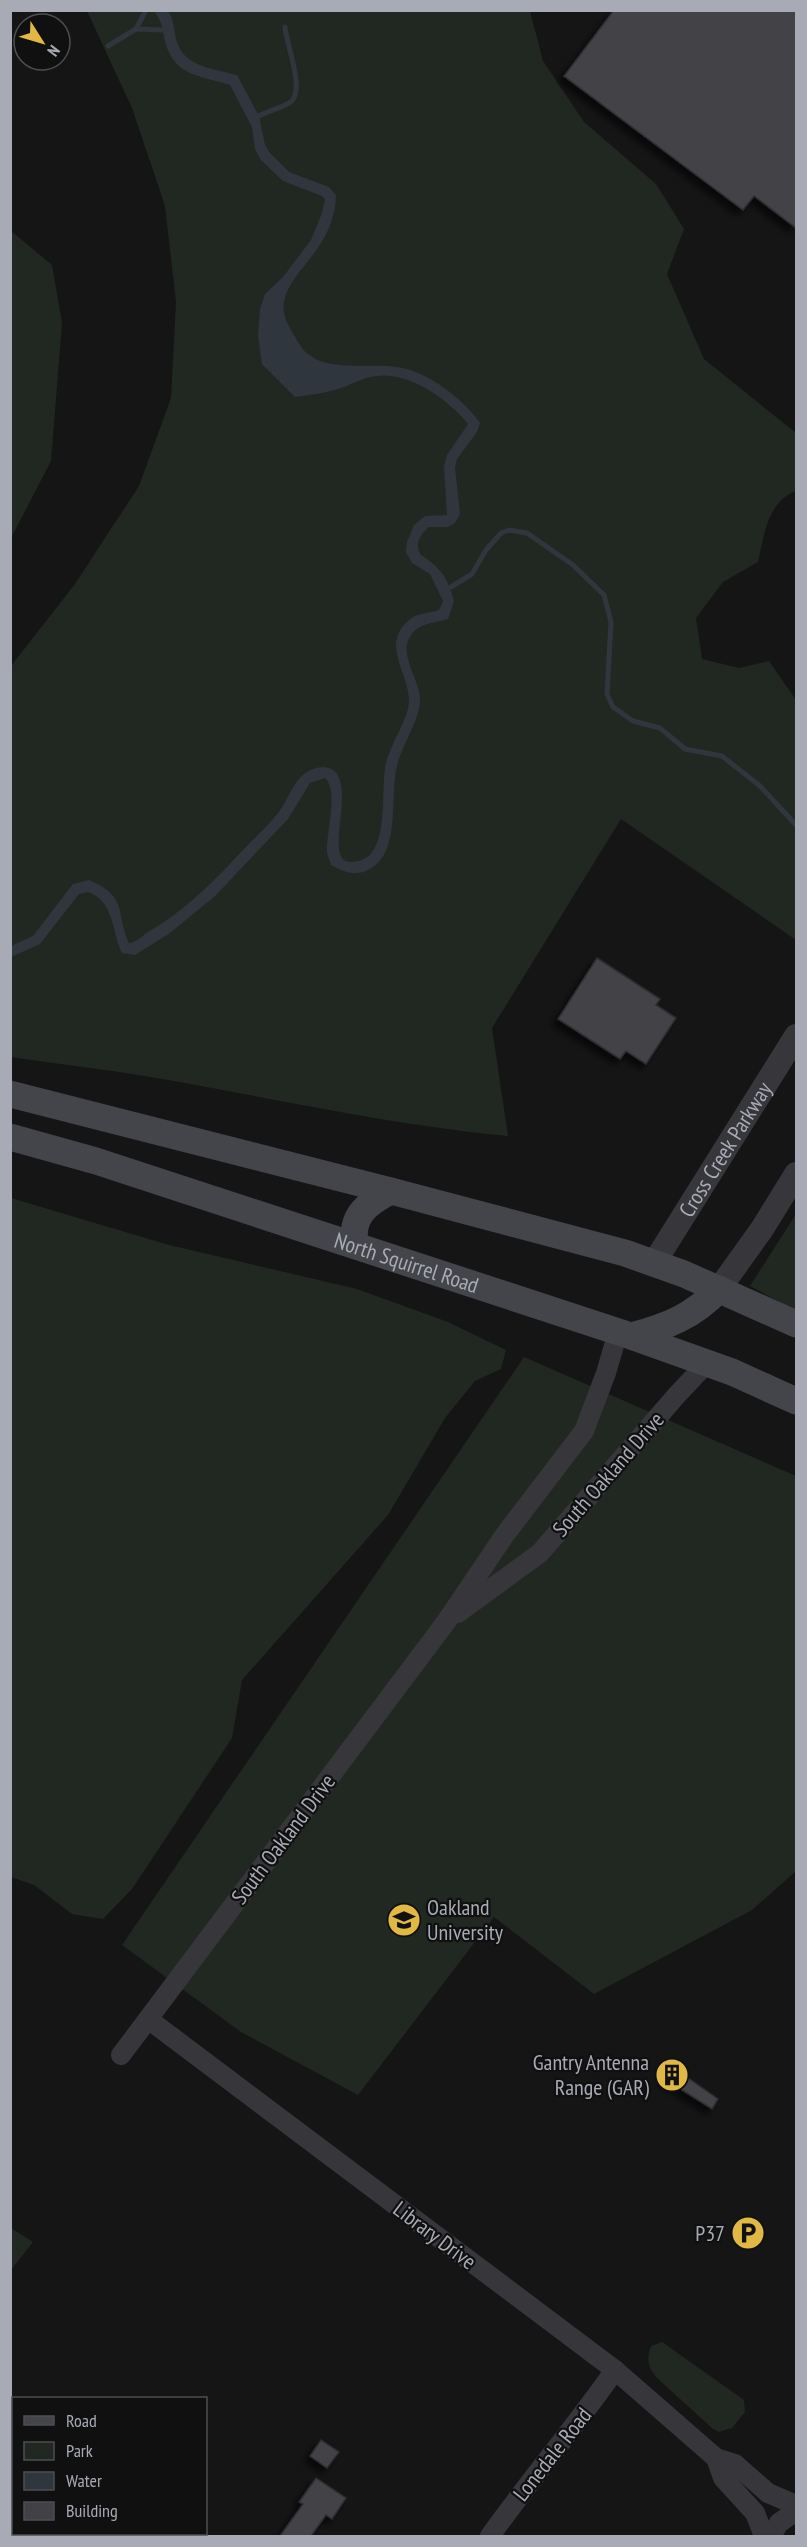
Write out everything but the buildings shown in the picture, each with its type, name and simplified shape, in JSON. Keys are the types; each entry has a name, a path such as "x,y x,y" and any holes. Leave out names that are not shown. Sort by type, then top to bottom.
{"main road":[{"path":"10,1094 593,1244 654,1263 796,1324"},
{"name":"North Squirrel Road","path":"10,1137 96,1161 625,1334 707,1363 796,1401"},
{"path":"356,1245 354,1226 358,1216 365,1207 391,1191"},
{"path":"625,1334 663,1327 687,1316 700,1308 718,1289"}],"street":[{"name":"Cross Creek Parkway","path":"654,1263 796,1036"},
{"path":"718,1289 762,1229 796,1174"},
{"name":"South Oakland Drive","path":"121,2055 446,1622 504,1536 584,1431 606,1373 625,1334"},
{"name":"South Oakland Drive","path":"446,1622 540,1553 707,1363"},
{"name":"Library Drive","path":"148,2019 615,2370 716,2458 735,2464 768,2493 796,2505"},
{"name":"Lonedale Road","path":"490,2536 534,2474 551,2456 615,2370"},
{"name":"Library Drive","path":"716,2458 723,2478 755,2513 764,2536"},
{"path":"771,2536 779,2523 796,2511"}],"green space":[{"path":"87,11 530,11 543,61 584,122 656,184 684,229 667,274 704,359 796,433 796,491 786,496 773,511 765,531 758,562 723,582 696,618 702,659 739,668 769,661 796,700 796,940 621,819 492,1028 508,1136 382,1119 154,1077 11,1057 11,666 75,584 139,486 171,398 176,302 165,206 132,108"},
{"path":"11,231 52,265 62,323 51,461 11,538"},
{"path":"11,1198 169,1245 357,1289 448,1322 506,1350 501,1369 475,1381 445,1418 388,1515 242,1680 232,1738 132,1889 103,1919 72,1914 34,1885 11,1877"},
{"path":"796,1214 796,1311 750,1286"},
{"path":"524,1357 796,1476 796,1871 752,1910 594,1994 494,1917 358,2095 241,2032 122,1945"},
{"path":"11,2228 33,2242 10,2270"},
{"path":"662,2342 744,2400 745,2412 732,2428 719,2432 712,2428 656,2377 651,2370 648,2358 651,2346"}],"water":[{"path":"154,11 168,11 177,42 186,57 201,66 237,75 259,116 265,145 270,153 289,172 329,187 336,195 333,215 326,235 295,277 286,294 284,313 298,342 307,353 331,364 390,366 414,371 446,389 465,405 480,423 477,432 457,459 455,468 460,514 455,523 448,527 429,527 418,543 421,555 439,569 446,580 454,601 448,619 418,628 407,643 408,659 420,701 414,725 397,766 390,836 387,850 380,861 360,873 350,873 331,865 327,843 332,802 329,784 325,778 310,783 288,819 215,896 170,933 135,955 122,953 108,910 97,897 88,892 79,894 40,944 11,957 11,946 33,936 73,884 89,880 102,886 116,899 129,943 137,940 187,905 210,884 274,818 299,779 316,768 324,767 336,772 341,784 339,849 343,859 352,862 368,856 380,835 385,768 403,723 409,700 398,657 397,636 413,617 439,610 443,601 430,574 412,563 406,552 407,542 414,525 425,516 447,515 444,467 447,455 468,424 439,397 402,378 372,377 335,390 295,397 262,364 258,336 260,309 265,294 283,277 311,240 325,199 283,181 261,160 255,149 252,127 230,85 192,74 176,63 166,45 161,24"}],"waterway":[{"path":"136,29 146,10"},
{"path":"259,116 289,103 294,98 296,79 285,27"},
{"path":"108,46 136,29 164,30"},
{"path":"451,587 472,574 486,550 501,533 509,530 527,533 573,565 604,595 611,622 607,694 613,707 633,721 660,728 685,749 722,756 760,786 796,825"}],"place":[{"name":"Oakland University","path":"404,1920"},
{"name":"Gantry Antenna Range (GAR)","path":"672,2075"},
{"name":"P37","path":"748,2233"}]}
